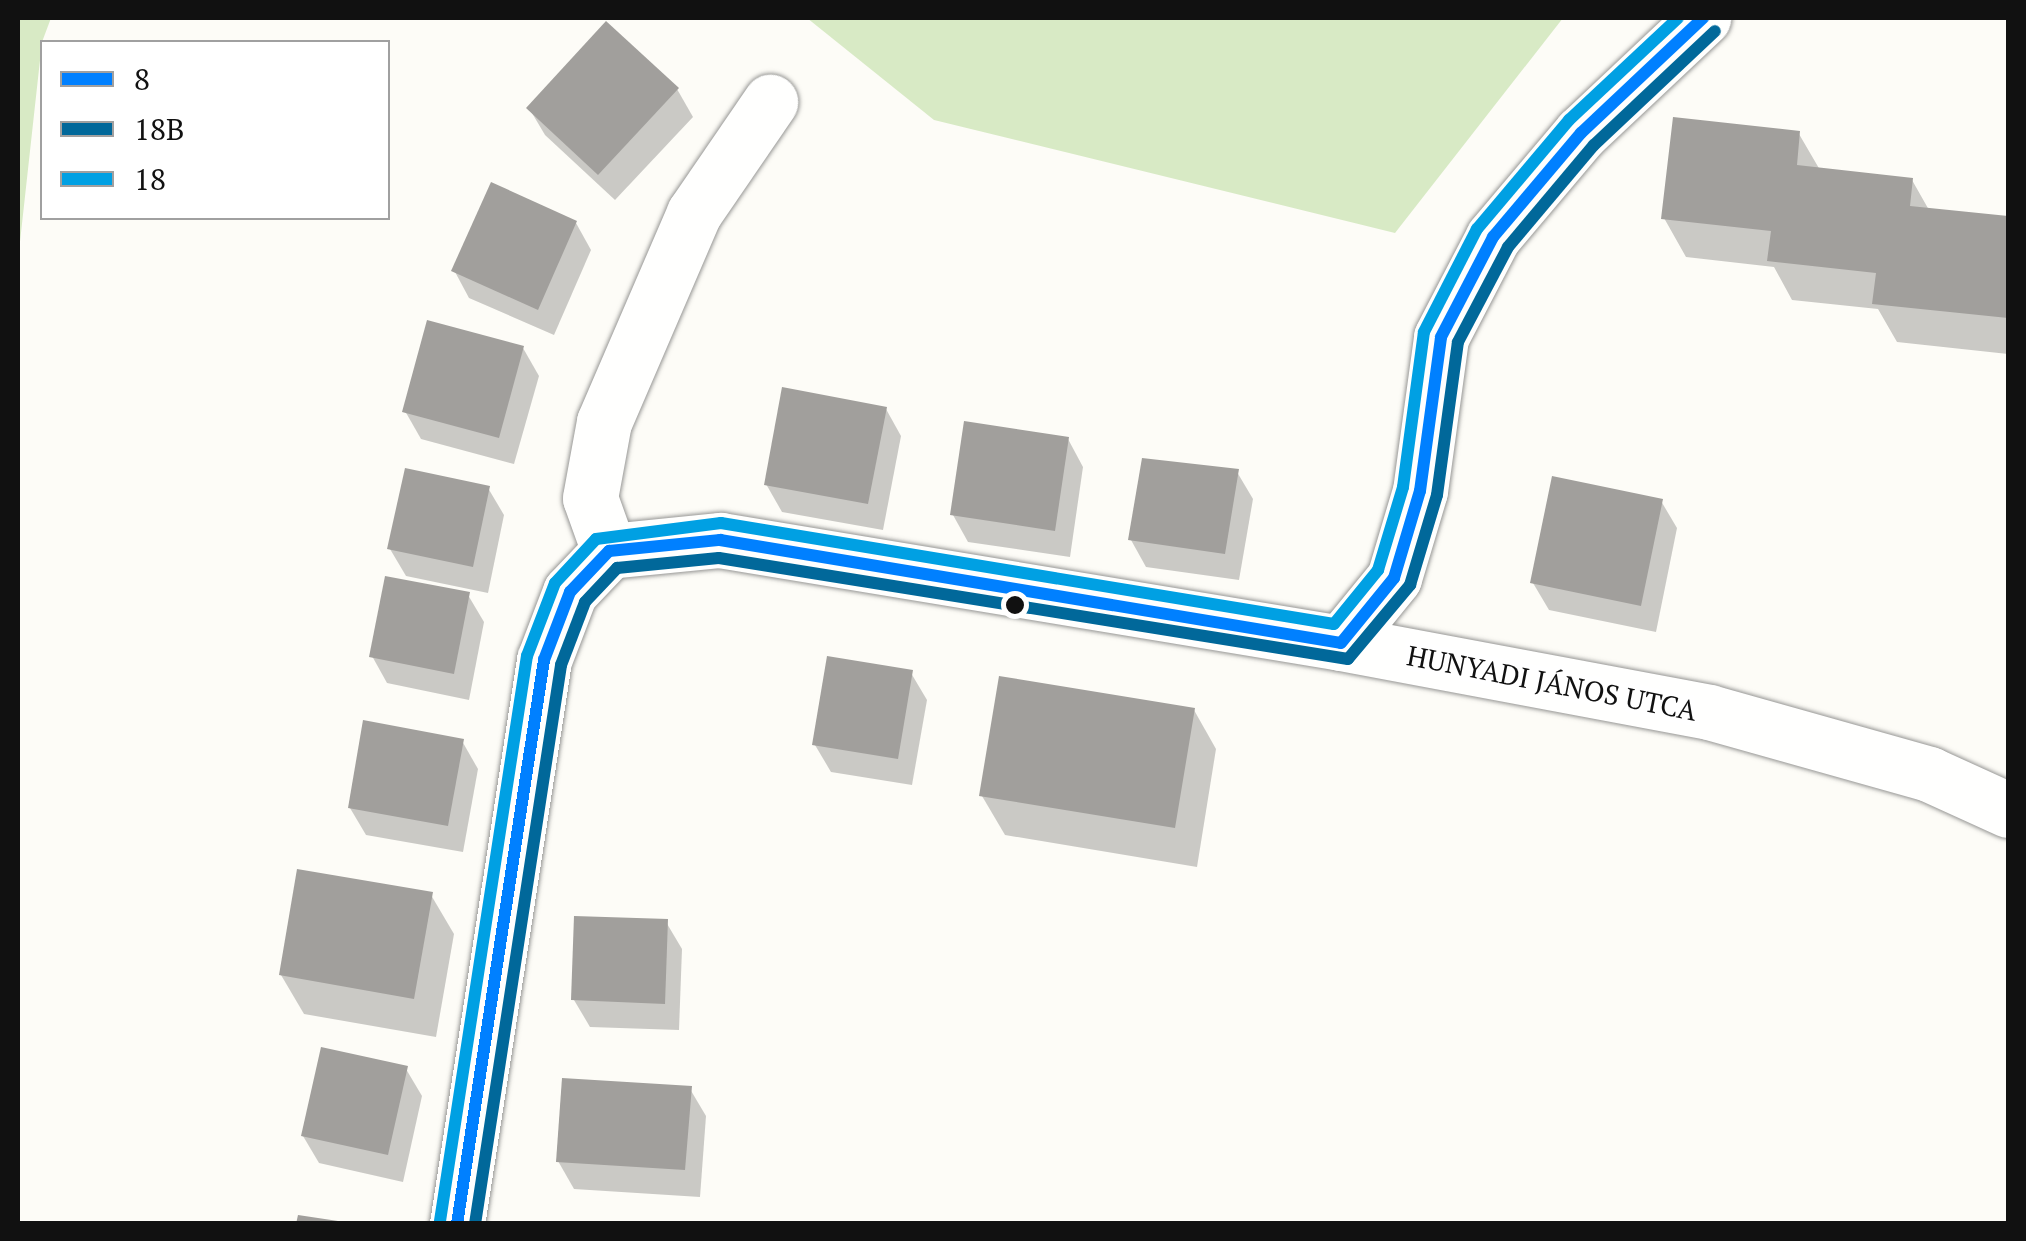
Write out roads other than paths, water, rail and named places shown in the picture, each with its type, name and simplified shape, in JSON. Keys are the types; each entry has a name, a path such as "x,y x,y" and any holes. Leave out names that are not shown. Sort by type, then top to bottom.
{"street":[{"path":"1341,643 1394,578 1420,491 1442,338 1493,238 1581,133 1703,18"},
{"path":"458,1224 544,660 570,592 608,551 590,498 604,422 694,213 770,102"},
{"name":"HUNYADI JÁNOS UTCA","path":"608,551 720,540 1341,643 1709,712 1930,774 2008,810"}]}
